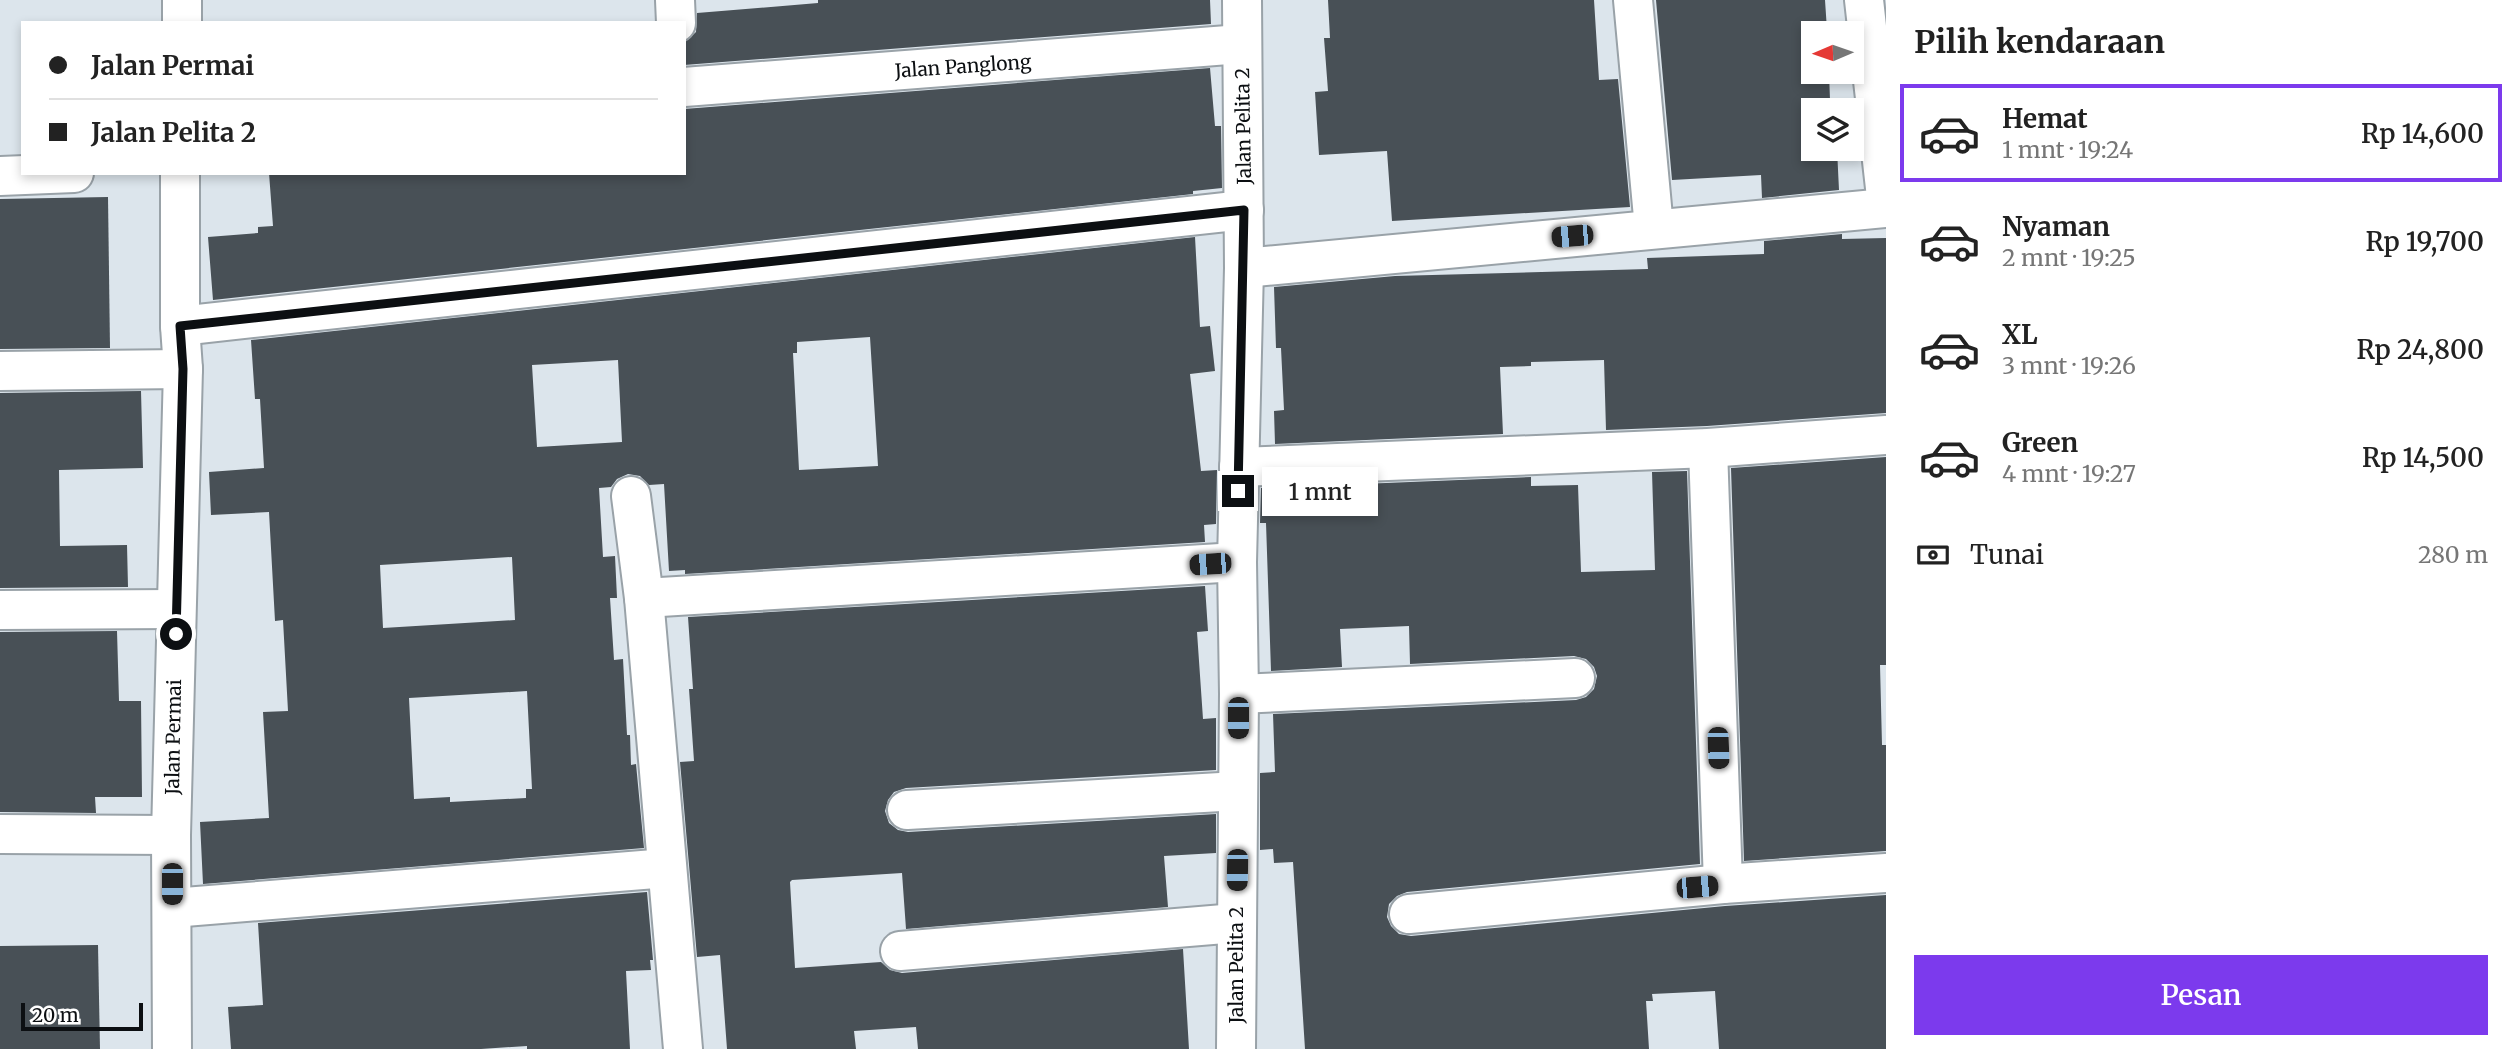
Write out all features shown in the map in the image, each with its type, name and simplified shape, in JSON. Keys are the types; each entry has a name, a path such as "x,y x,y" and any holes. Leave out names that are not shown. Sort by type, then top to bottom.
{"street":[{"path":"182,0 182,21"},
{"path":"675,0 676,21"},
{"name":"Jalan Pelita 2","path":"1236,1049 1239,694 1237,562 1244,268 1242,0"},
{"path":"1633,0 1654,228"},
{"path":"1864,0 1886,197"},
{"name":"Jalan Panglong","path":"686,87 1241,44"},
{"path":"0,176 25,175"},
{"name":"Jalan Permai","path":"173,1049 171,835 183,369 180,326 180,175"},
{"path":"1244,268 1886,208"},
{"path":"180,326 1244,210"},
{"path":"0,371 183,369"},
{"path":"1239,467 1708,448 1886,435"},
{"path":"1708,448 1723,884"},
{"path":"631,496 644,598 683,1049"},
{"path":"644,598 1237,562"},
{"path":"0,610 176,609"},
{"path":"1239,694 1575,677"},
{"path":"907,810 1238,791"},
{"path":"0,834 171,835"},
{"path":"172,908 667,868"},
{"path":"1409,914 1723,884 1886,873"},
{"path":"900,951 1236,923"}],"building":[{"path":"818,0 1210,0 1211,24 686,65 686,41 696,32 697,13 818,3"},
{"path":"1328,0 1594,0 1599,80 1618,79 1630,207 1392,221 1387,151 1319,155 1315,92 1328,91 1324,38 1330,38"},
{"path":"1656,0 1825,0 1826,21 1801,21 1801,84 1829,84 1830,98 1801,98 1801,161 1838,161 1839,190 1762,198 1761,175 1672,180"},
{"path":"1210,68 1215,126 1221,126 1222,188 1193,191 1193,194 213,300 208,237 258,233 258,227 273,226 269,175 686,175 686,109"},
{"path":"108,197 110,348 0,349 0,199"},
{"path":"1842,234 1842,239 1886,238 1886,413 1707,426 1606,430 1604,360 1531,362 1531,366 1500,367 1503,434 1275,444 1274,411 1284,410 1281,348 1276,348 1274,287 1395,276 1648,269 1647,258 1764,254 1764,241"},
{"path":"1195,237 1200,327 1210,326 1215,371 1190,374 1201,471 1217,470 1216,524 1204,525 1205,542 685,574 685,570 669,571 664,484 649,485 640,476 628,474 617,479 611,487 599,488 603,557 615,556 617,598 610,598 614,660 623,659 627,735 630,735 631,765 636,764 644,848 203,884 200,822 269,818 263,712 288,711 283,620 275,621 269,512 211,515 209,472 264,468 260,399 255,399 251,340","holes":["870,337 878,466 799,470 793,353 797,353 797,342","618,360 622,442 537,447 532,365","512,557 515,620 383,628 380,565","527,691 532,789 526,789 526,798 450,802 450,797 414,799 409,698"]},
{"path":"141,391 143,468 59,470 60,546 127,545 128,587 0,588 0,393"},
{"path":"1886,457 1886,665 1880,665 1882,745 1886,745 1886,851 1744,861 1731,468"},
{"path":"1687,471 1700,864 1407,892 1397,896 1389,904 1387,917 1399,934 1411,936 1725,906 1886,895 1886,1049 1719,1049 1715,991 1652,994 1653,1001 1646,1001 1649,1049 1305,1049 1293,862 1274,863 1273,849 1260,850 1260,773 1275,772 1273,714 1576,700 1586,697 1594,689 1597,676 1594,667 1586,659 1574,656 1410,664 1409,626 1340,629 1342,667 1271,671 1266,523 1260,523 1261,488 1531,477 1531,486 1578,485 1581,572 1655,570 1652,472"},
{"path":"1205,586 1208,631 1197,632 1203,719 1216,718 1216,770 906,788 894,792 885,811 889,823 898,830 908,832 1216,814 1216,853 1164,856 1168,907 906,929 902,873 790,882 795,968 881,962 890,970 902,973 1183,949 1189,1049 918,1049 916,1027 854,1031 856,1049 727,1049 720,955 697,957 680,762 694,761 688,617"},
{"path":"117,631 119,701 141,701 142,797 95,797 96,813 0,812 0,632"},
{"path":"647,892 653,960 650,960 651,970 626,971 630,1049 527,1049 527,1046 481,1049 231,1049 228,1007 263,1005 258,923"},
{"path":"98,945 100,1049 0,1049 0,946"}],"route":[{"path":"176,634 183,369 180,326 1244,210 1238,491"}]}
